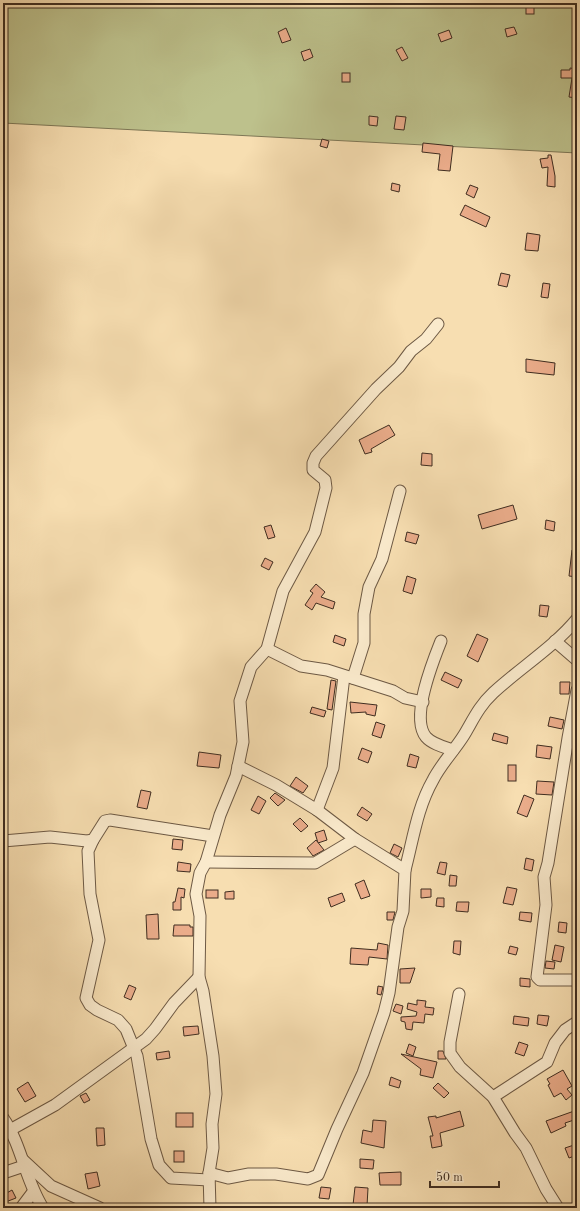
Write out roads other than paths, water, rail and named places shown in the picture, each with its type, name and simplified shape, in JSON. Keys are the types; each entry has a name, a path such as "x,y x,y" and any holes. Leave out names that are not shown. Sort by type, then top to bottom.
{"street":[{"path":"210,1208 209,1177 213,1148 212,1124 216,1094 203,991 199,977 200,916 196,894 200,874 206,862 213,836 236,776 244,742 240,702 251,667 267,649 283,591 315,532 326,488 326,480 313,470 313,463 316,456 376,389 399,367 411,351 426,339 438,324"},
{"path":"317,810 333,768 348,677 364,643 364,614 370,587 380,565 400,491"},
{"path":"213,836 110,820 105,822 93,840 88,851 90,894 99,940 86,998 90,1005 118,1020 126,1029 134,1048 151,1139 159,1165 171,1178 228,1178 249,1174 276,1174 308,1179 318,1176 321,1171 337,1129 363,1073 389,993 393,953 398,927 403,912 405,870 419,809 433,779 482,703 516,672 555,641 577,619"},
{"path":"441,641 424,685 420,721 426,737 437,745 453,750"},
{"path":"555,641 577,660"},
{"path":"267,649 300,666 327,670 393,691 405,698 423,702"},
{"path":"577,690 548,863 544,876 546,905 536,977 540,980 577,980"},
{"path":"238,766 276,785 317,810 355,839 405,870"},
{"path":"3,841 50,837 87,841 93,840"},
{"path":"206,862 315,864 355,839"},
{"path":"10,1130 54,1105 134,1048 155,1029 174,1003 199,977"},
{"path":"459,994 450,1042 450,1053 460,1067 493,1097 526,1148 546,1189 558,1208"},
{"path":"493,1097 547,1062 555,1043 565,1030 577,1022"},
{"path":"3,1118 10,1130 33,1192 42,1208"},
{"path":"3,1172 22,1162"},
{"path":"22,1162 51,1186 100,1208"},
{"path":"21,1208 33,1192"}]}
